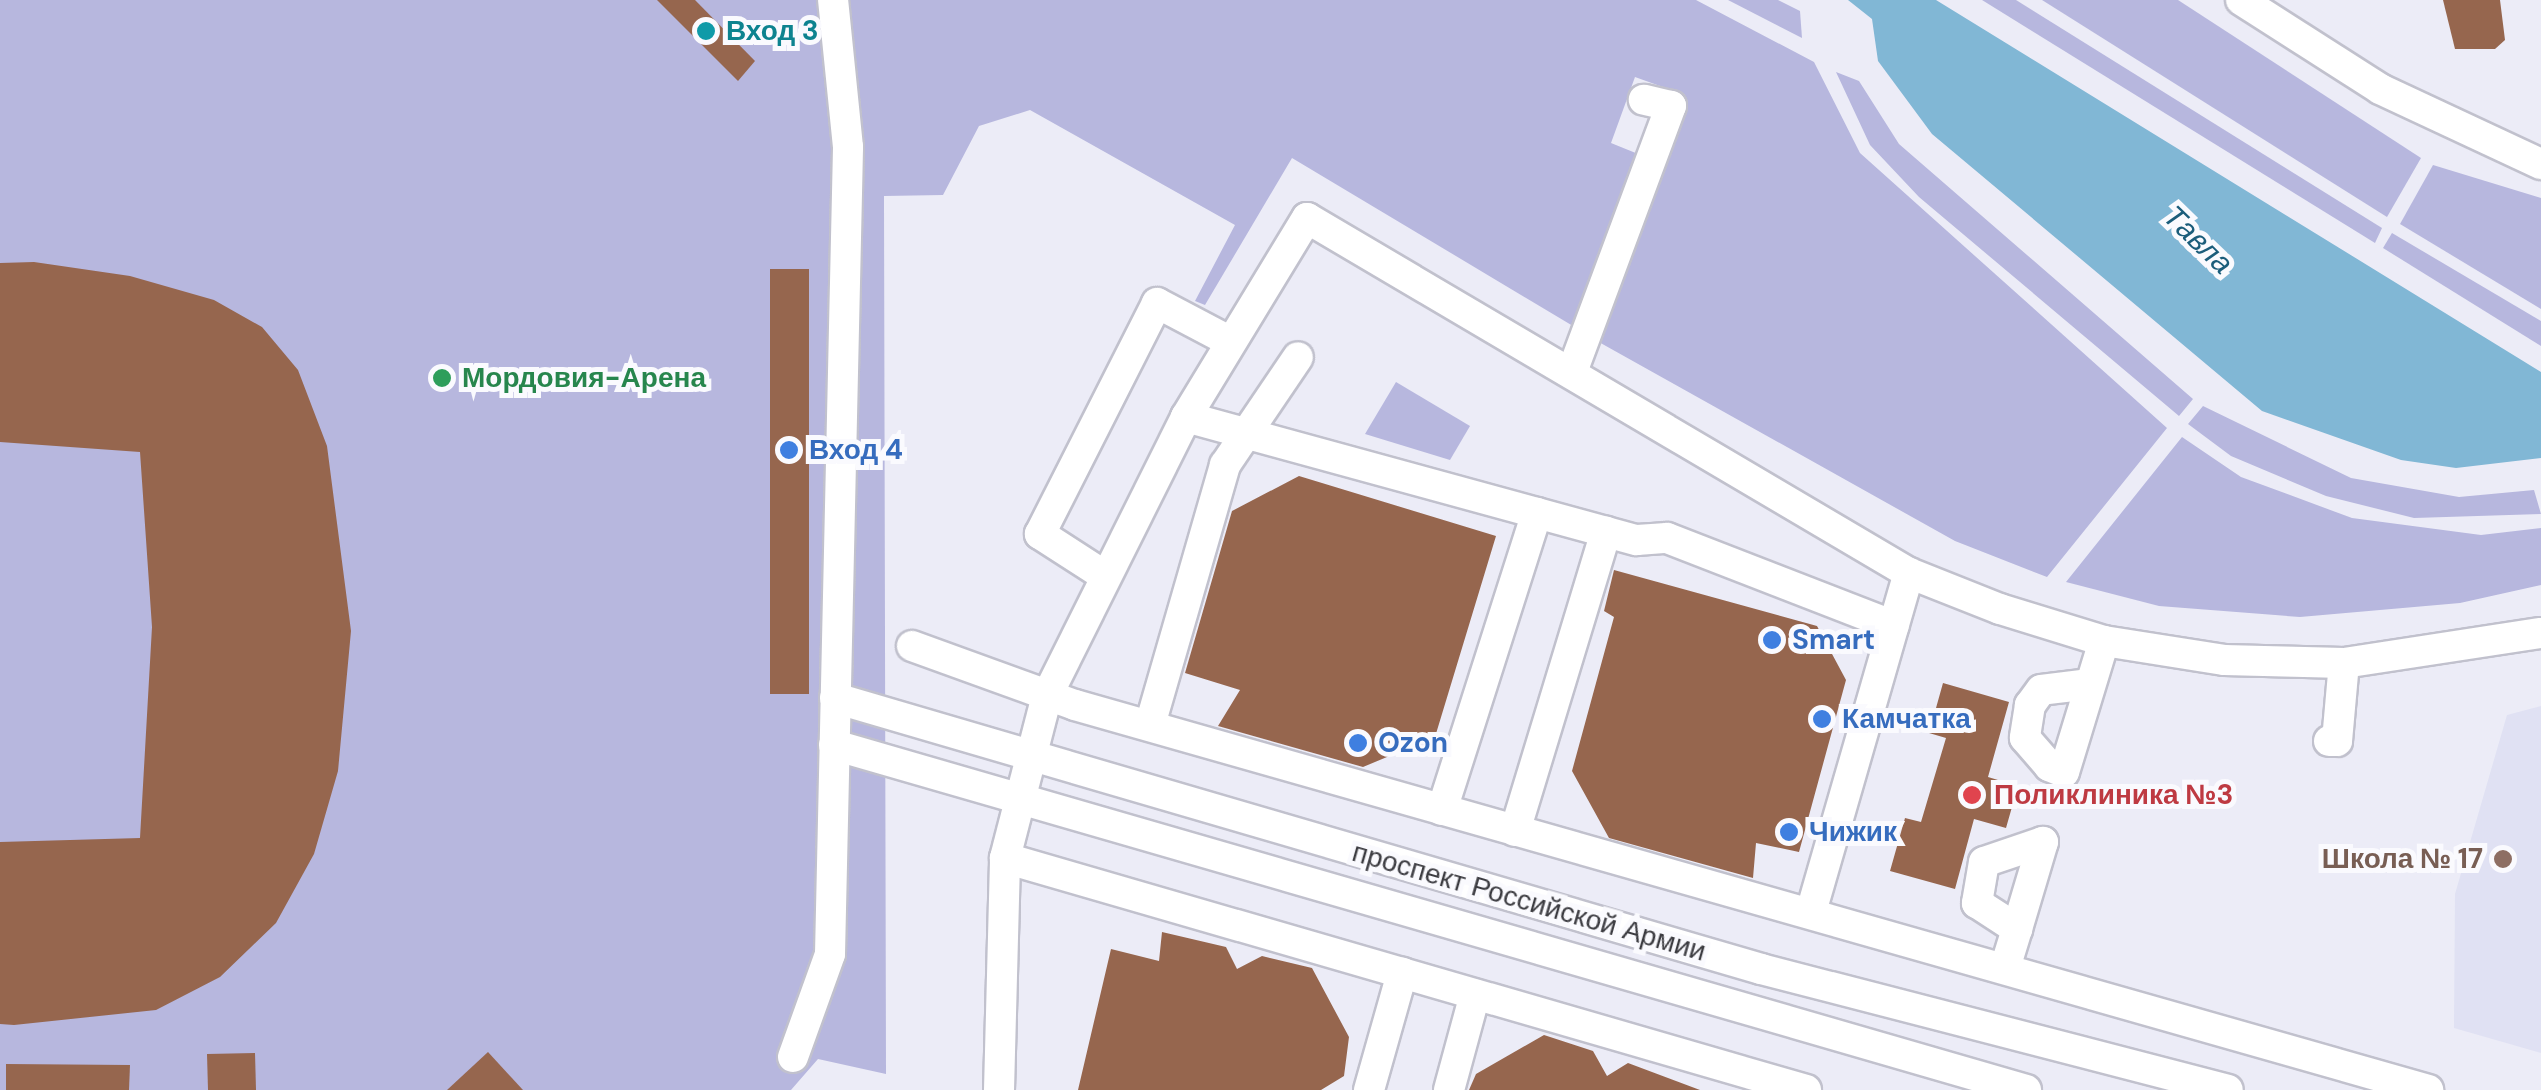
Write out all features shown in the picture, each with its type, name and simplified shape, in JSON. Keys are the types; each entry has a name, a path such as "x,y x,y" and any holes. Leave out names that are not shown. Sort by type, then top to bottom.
{"street":[{"path":"793,1057 830,954 848,148 832,0"},
{"path":"2242,0 2380,89 2541,164"},
{"path":"1572,372 1671,106 1644,100"},
{"path":"999,1090 1005,858 1028,756 1047,696 1102,574 1186,417 1307,218 1908,572 2104,641 2224,660 2344,662 2541,633"},
{"path":"1102,574 1040,534 1156,303 1229,341"},
{"path":"1150,725 1225,464 1298,357"},
{"path":"1186,417 1606,532 1667,538 1894,626"},
{"path":"1442,810 1537,514"},
{"path":"1515,831 1606,532"},
{"path":"1810,912 1908,572"},
{"path":"2090,684 2104,641"},
{"path":"912,646 1047,696 2428,1090"},
{"path":"2329,741 2338,741 2344,662"},
{"name":"проспект Российской Армии","path":"834,698 948,736 1761,969 2228,1090"},
{"path":"886,714 906,762 948,736 976,788"},
{"name":"проспект Российской Армии","path":"834,746 906,762 976,788 2026,1090"},
{"path":"1005,858 1402,972 1765,1084 1806,1090"},
{"path":"2006,968 2017,929"},
{"path":"1370,1090 1402,972"},
{"path":"1449,1090 1475,994"}],"shaded area":[{"name":"Мордовия-Арена","path":"0,0 1696,0 1814,62 1860,153 2167,428 2047,577 1955,541 1597,341 1685,95 1635,77 1611,143 1648,158 1583,332 1292,158 1205,305 1195,301 1235,225 1030,110 979,126 943,195 884,196 886,1074 818,1059 791,1090 0,1090"},
{"path":"1728,0 1778,0 1800,11 1802,38"},
{"path":"1982,0 2016,0 2382,228 2375,243"},
{"path":"2042,0 2178,0 2421,158 2387,217"},
{"path":"1836,72 1859,81 1899,144 2193,399 2179,416 1919,197 1870,145"},
{"path":"2433,165 2541,198 2541,309 2400,224"},
{"path":"2392,233 2541,321 2541,346 2383,248"},
{"path":"1396,382 1470,426 1450,460 1365,434"},
{"path":"2203,406 2351,478 2459,497 2534,490 2541,514 2414,518 2326,496 2231,456 2188,424"},
{"path":"2182,437 2241,477 2352,518 2481,535 2541,528 2541,585 2460,603 2300,617 2159,606 2066,582"},
{"name":"Школа № 17","path":"2541,706 2541,1053 2454,1028 2455,894 2507,715"}],"water":[{"name":"Тавла","path":"1848,0 1936,0 2541,372 2541,458 2456,468 2401,460 2262,411 1932,134 1878,61 1872,19"}],"building":[{"name":"Вход 3","path":"657,0 695,0 755,61 738,81"},
{"path":"2443,0 2500,0 2505,40 2495,49 2455,49"},
{"path":"34,262 130,276 214,300 262,327 298,370 327,446 351,631 338,771 314,854 276,923 220,977 156,1010 14,1025 0,1024 0,842 140,838 152,627 140,452 0,442 0,263"},
{"name":"Вход 4","path":"770,269 809,269 809,694 770,694"},
{"path":"1299,476 1496,536 1435,737 1363,767 1218,726 1240,690 1185,673 1232,511"},
{"path":"1614,570 1817,626 1846,680 1799,852 1756,843 1753,878 1609,838 1572,771 1614,617 1604,611"},
{"name":"Поликлиника №3","path":"1943,683 2009,702 1988,777 2018,786 2006,828 1974,819 1955,889 1890,871 1905,818 1921,822 1946,738 1929,733"},
{"path":"1162,932 1226,947 1237,969 1262,956 1312,968 1349,1037 1344,1076 1321,1090 1078,1090 1111,949 1159,961"},
{"path":"1544,1035 1593,1051 1607,1076 1628,1063 1700,1090 1469,1090 1476,1074"},
{"path":"488,1052 523,1090 447,1090"},
{"path":"255,1053 256,1090 208,1090 207,1054"},
{"path":"6,1064 130,1065 129,1090 6,1090"}],"place":[{"name":"Вход 3","path":"706,31"},
{"name":"Мордовия-Арена","path":"442,378"},
{"name":"Вход 4","path":"789,450"},
{"name":"Smart","path":"1772,640"},
{"name":"Камчатка","path":"1822,719"},
{"name":"Ozon","path":"1358,743"},
{"name":"Поликлиника №3","path":"1972,795"},
{"name":"Чижик","path":"1789,832"},
{"name":"Школа № 17","path":"2503,859"}]}
